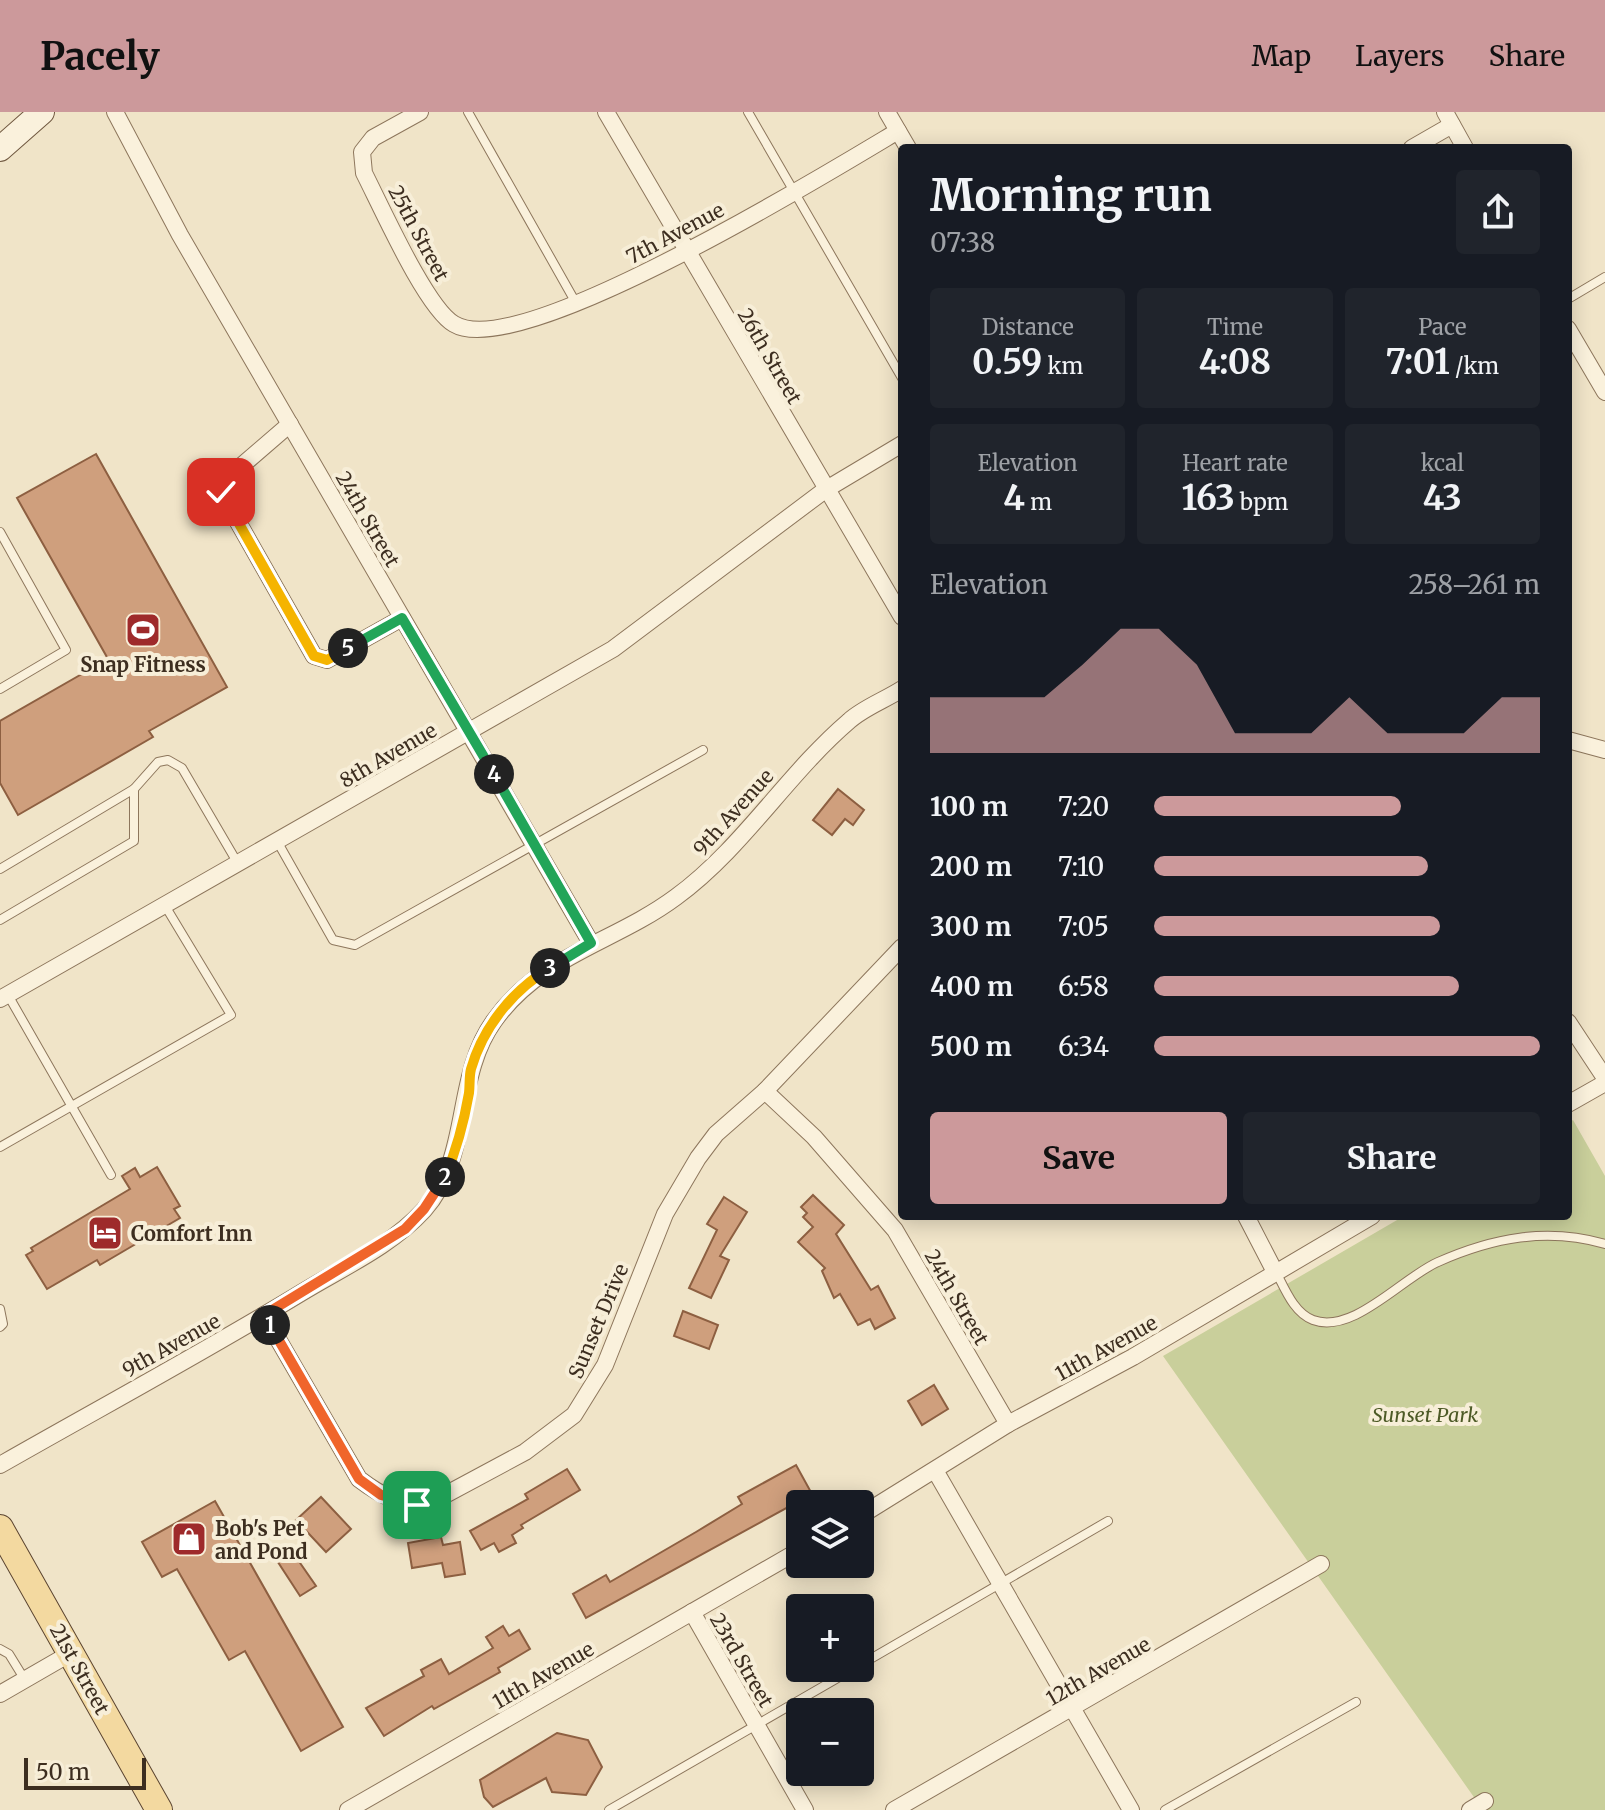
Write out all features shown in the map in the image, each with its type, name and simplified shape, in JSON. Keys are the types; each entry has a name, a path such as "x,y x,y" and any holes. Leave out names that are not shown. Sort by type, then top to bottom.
{"main road":[{"path":"2,142 42,112"},
{"name":"21st Street","path":"0,1528 13,1561 71,1653 159,1810"}],"street":[{"name":"24th Street","path":"115,112 180,235 591,943"},
{"name":"25th Street","path":"420,112 373,138 362,152 364,173 432,301 455,325"},
{"name":"26th Street","path":"606,112 898,610"},
{"path":"887,112 906,144"},
{"path":"1417,144 1449,118 1463,144"},
{"name":"7th Avenue","path":"455,325 506,326 576,304 687,250 898,131"},
{"path":"1572,336 1605,392"},
{"path":"290,424 225,480 221,492 314,656 327,660 402,618"},
{"name":"8th Avenue","path":"4,997 613,649 825,490 898,446"},
{"name":"9th Avenue","path":"0,1465 383,1244 424,1209 451,1162 469,1092 470,1072 493,1023 530,980 674,898 702,876 851,719 898,691"},
{"path":"1572,741 1605,750"},
{"name":"Sunset Drive","path":"264,1315 359,1479 381,1495 417,1505 443,1498 525,1452 574,1415 605,1365 665,1214 716,1134 765,1091 898,951"},
{"path":"1572,1028 1605,1080 1572,1101"},
{"name":"24th Street","path":"765,1091 814,1137 895,1230 1008,1424"},
{"path":"1248,1220 1275,1272"},
{"name":"11th Avenue","path":"874,1508 936,1472 1008,1424 1133,1357 1365,1220"},
{"path":"936,1472 1131,1810"},
{"name":"11th Avenue","path":"348,1810 786,1558"},
{"name":"12th Avenue","path":"894,1810 1321,1564"},
{"name":"23rd Street","path":"692,1612 805,1810"},
{"path":"0,1694 71,1653"}],"lane":[{"path":"468,112 576,304"},
{"path":"748,112 898,371"},
{"path":"1572,297 1605,277"},
{"path":"0,532 66,650 0,689"},
{"path":"277,841 333,940 355,945 703,750"},
{"path":"0,869 134,789 158,762 176,762 237,862"},
{"path":"0,920 134,841 134,789"},
{"path":"0,1147 231,1015 164,903"},
{"path":"4,997 111,1175"},
{"path":"1275,1272 1295,1306 1314,1321 1350,1319 1434,1263 1480,1245 1529,1234 1581,1237 1605,1244"},
{"path":"0,1309 3,1324 0,1327"},
{"path":"874,1657 1108,1521"},
{"path":"0,1649 9,1654 25,1680"},
{"path":"609,1810 831,1682"},
{"path":"1165,1810 1356,1702"}],"green space":[{"name":"Sunset Park","path":"1572,1121 1605,1176 1605,1810 1483,1810 1163,1356 1397,1220 1572,1220"}],"building":[{"path":"96,454 227,687 149,731 153,737 18,815 0,783 0,721 108,659 17,498"},
{"path":"838,789 864,810 853,825 845,819 832,835 813,820"},
{"name":"Comfort Inn","path":"157,1167 180,1206 174,1209 180,1218 100,1265 97,1260 47,1289 26,1255 33,1251 31,1248 130,1189 122,1176 135,1168 140,1177"},
{"path":"813,1195 844,1225 836,1234 871,1290 878,1286 895,1318 875,1329 870,1319 858,1325 840,1294 834,1298 822,1271 825,1268 798,1242 813,1227 803,1217 807,1213 801,1207"},
{"path":"724,1197 747,1212 720,1256 729,1260 711,1298 689,1288 717,1230 707,1224"},
{"path":"683,1311 718,1325 709,1349 674,1336"},
{"path":"934,1385 948,1409 922,1425 908,1401"},
{"path":"796,1465 810,1490 786,1490 786,1508 586,1618 573,1594 606,1575 610,1582 696,1532 742,1504 738,1497"},
{"path":"567,1469 580,1490 521,1525 523,1528 512,1535 516,1543 499,1552 494,1543 481,1550 470,1531 528,1499 525,1494"},
{"path":"321,1497 351,1529 326,1552 296,1520"},
{"path":"215,1501 343,1727 301,1751 245,1651 229,1660 177,1569 162,1577 142,1542"},
{"path":"441,1537 443,1545 460,1542 465,1574 445,1577 442,1563 412,1568 408,1543"},
{"path":"289,1547 316,1586 300,1596 274,1556"},
{"path":"503,1626 509,1636 519,1630 530,1649 498,1668 500,1672 434,1709 432,1706 384,1736 366,1708 424,1676 421,1670 441,1659 449,1674 493,1648 486,1637"},
{"path":"557,1733 588,1740 602,1767 586,1795 552,1792 546,1778 493,1807 484,1797 480,1780"}],"place":[{"name":"Snap Fitness","path":"143,630"},
{"name":"Comfort Inn","path":"105,1233"},
{"name":"Bob's Pet and Pond","path":"189,1539"}],"route":[{"path":"221,492 314,656 320,661 402,618 591,943 530,980 493,1023 479,1047 470,1072 469,1092 456,1149 440,1187 424,1209 405,1229 383,1244 264,1315 359,1479 381,1495 417,1505"}]}
